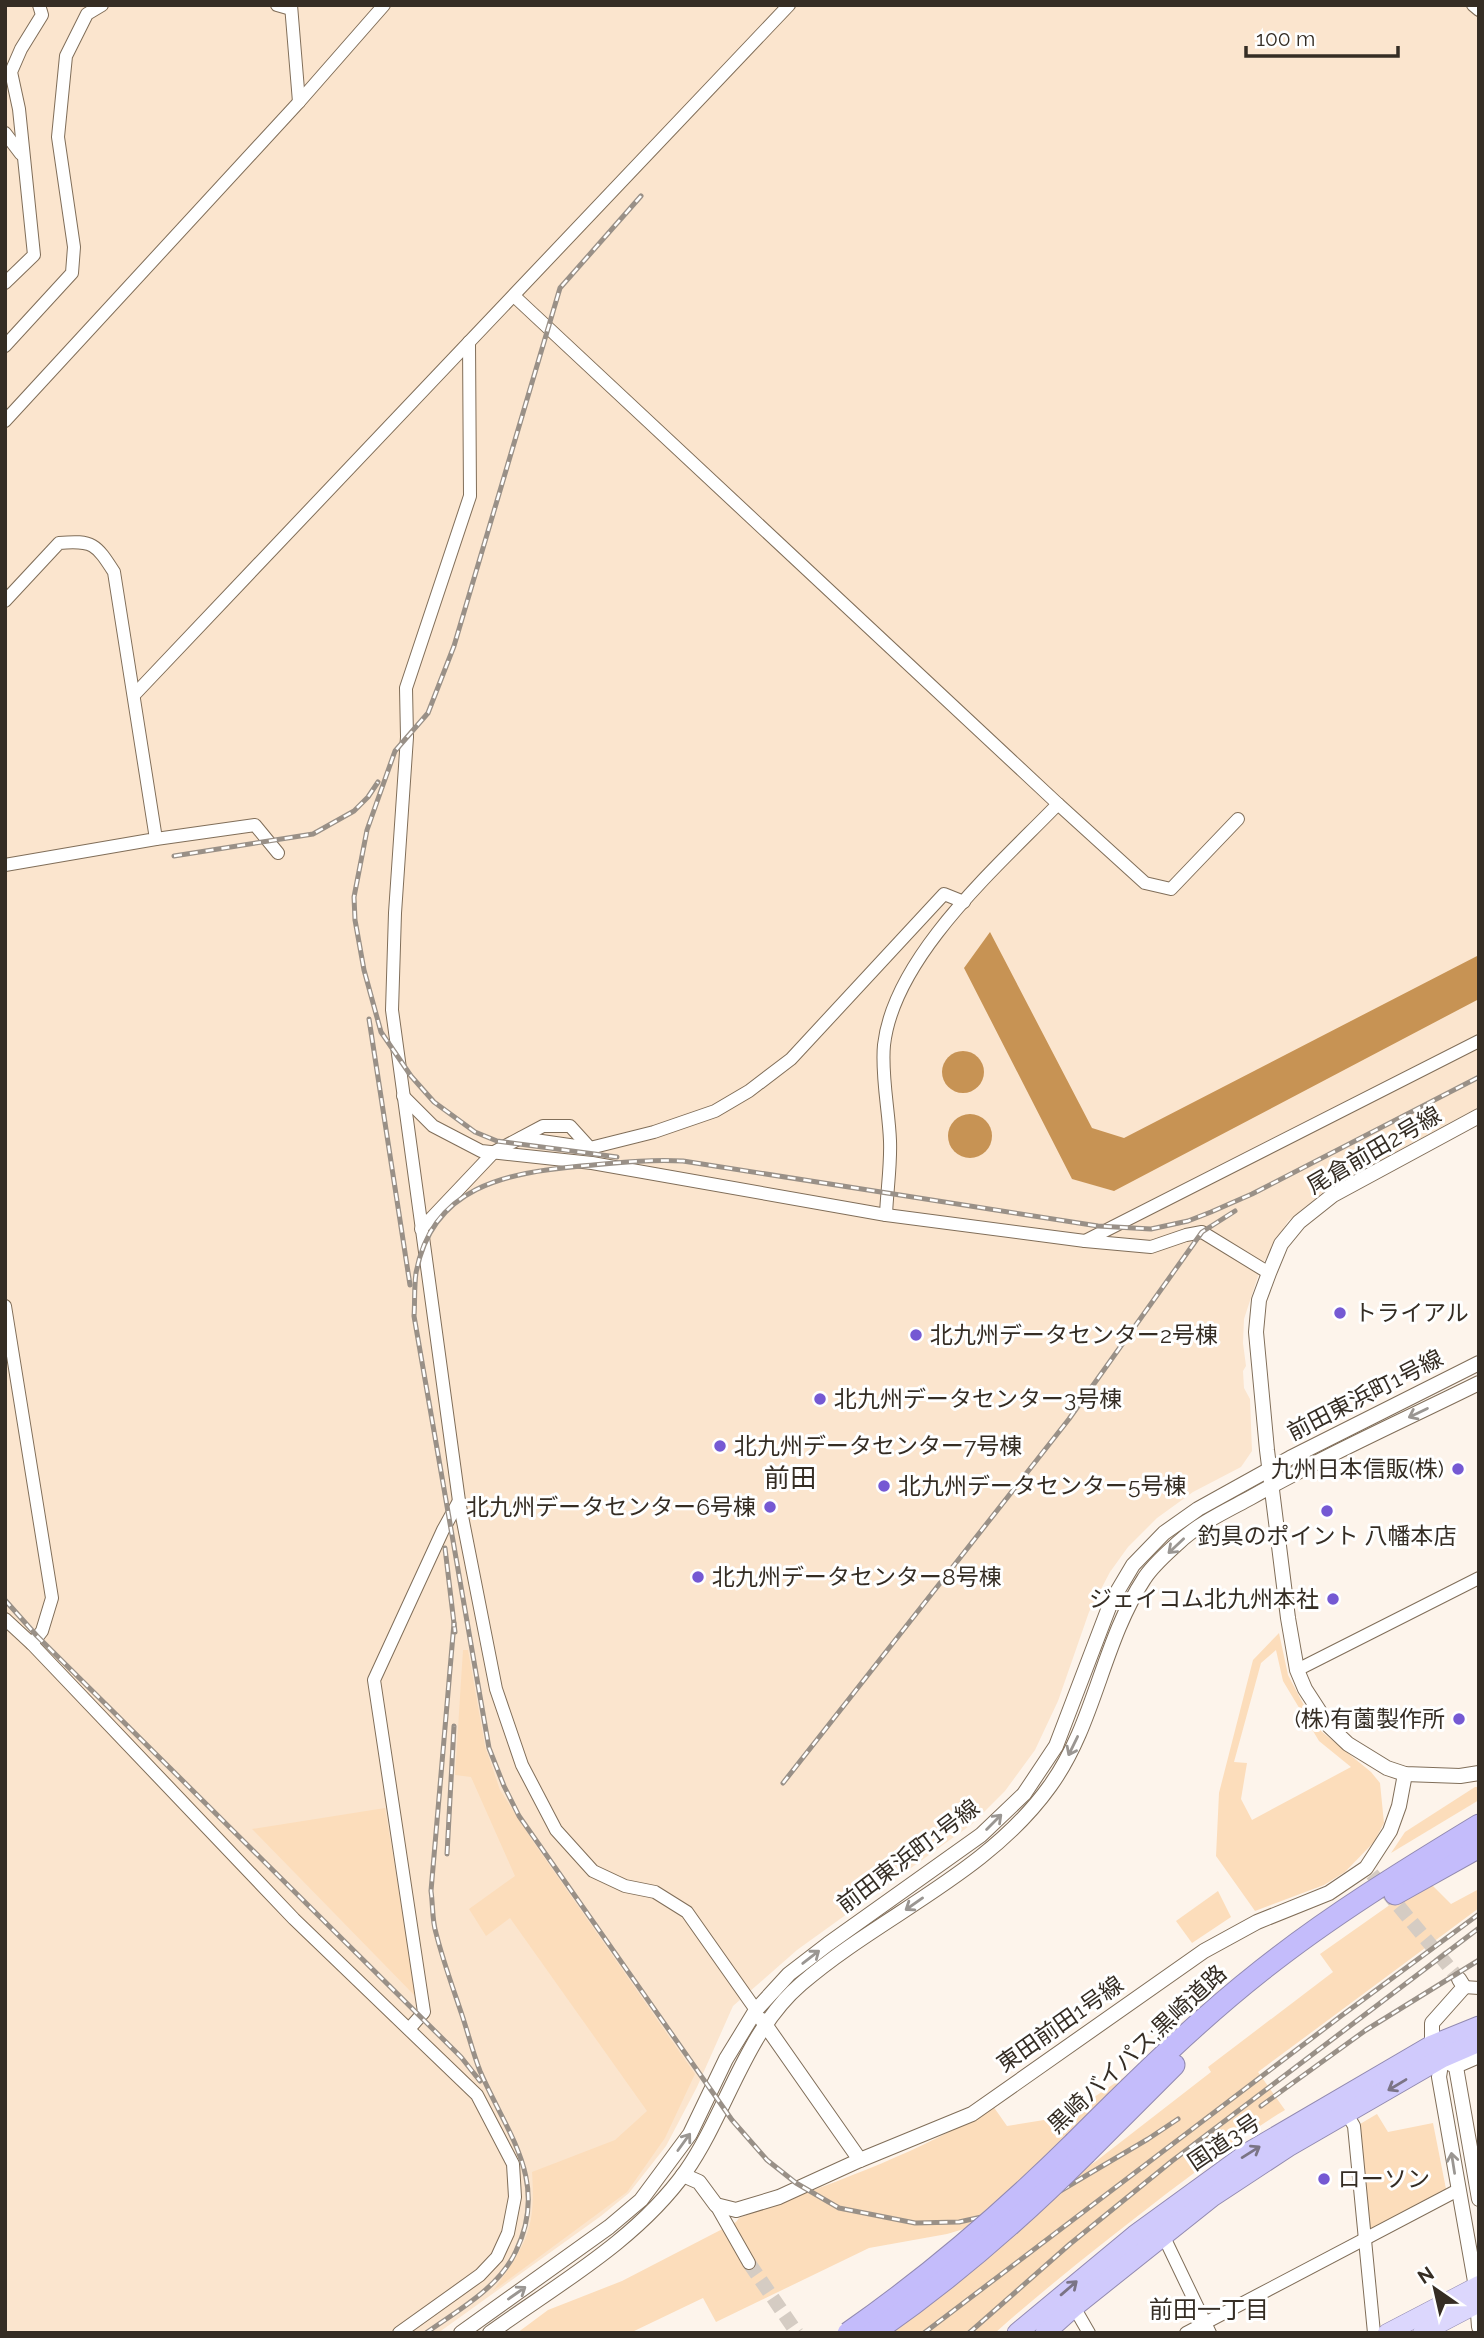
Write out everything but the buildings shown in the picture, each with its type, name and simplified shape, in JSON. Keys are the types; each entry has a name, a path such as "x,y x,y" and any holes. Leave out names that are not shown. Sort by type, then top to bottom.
{"highway":[{"path":"1262,1970 1390,1866 1479,1809"},
{"name":"黒崎バイパス;黒崎道路","path":"873,2333 977,2255 1050,2189 1080,2148 1167,2052 1262,1970 1351,1906 1479,1825"},
{"name":"黒崎バイパス;黒崎道路","path":"848,2333 969,2241 1270,1982 1381,1902 1479,1839"},
{"path":"1381,1902 1479,1847"},
{"name":"国道3号","path":"1045,2333 1212,2197 1288,2147 1443,2057 1479,2026"},
{"name":"国道3号","path":"1017,2333 1135,2235 1249,2152 1479,2042"}],"main road":[{"path":"1387,2333 1477,2295"},
{"path":"1422,2333 1477,2295"}],"street":[{"path":"5,283 34,255 19,109 11,72 21,49 42,15 40,5"},
{"path":"5,346 72,273 74,247 58,137 66,56 86,9 102,5"},
{"path":"277,5 291,7 299,102"},
{"path":"5,421 299,102 384,5"},
{"path":"135,694 789,5"},
{"path":"1474,5 1479,10"},
{"path":"5,133 23,157"},
{"path":"514,296 1144,883 1171,890 1238,819"},
{"path":"470,342 470,496 406,688 407,737 395,913 392,1010 459,1501 496,1689 522,1765 556,1830 593,1871 625,1886 655,1892 687,1912 860,2160"},
{"path":"5,601 59,543 82,541 99,550 114,572 156,839"},
{"path":"886,1215 890,1143 884,1047 891,1012 906,978 964,902 1058,804"},
{"path":"5,865 256,825 278,853"},
{"path":"521,1138 590,1148 654,1132 715,1111 749,1091 791,1059 944,894 964,902"},
{"path":"1085,1241 1479,1041"},
{"path":"402,1096 433,1126 481,1151 603,1164 886,1215 1085,1241 1151,1247 1202,1232 1269,1273"},
{"name":"尾倉前田2号線","path":"1405,1774 1387,1768 1348,1744 1329,1726 1314,1705 1297,1670 1266,1450 1256,1332 1259,1300 1281,1244 1299,1222 1319,1205 1479,1116"},
{"path":"421,1229 494,1152 543,1126 570,1126 590,1148"},
{"path":"5,1306 52,1598 42,1631 32,1644"},
{"name":"前田東浜町1号線","path":"461,2333 609,2227 641,2200 690,2134 726,2059 756,2010 789,1975 981,1835 1024,1794 1056,1746 1111,1602 1133,1565 1164,1533 1198,1509 1270,1469 1479,1363"},
{"name":"前田東浜町1号線","path":"490,2333 626,2235 654,2210 698,2153 765,2026 799,1986 982,1857 1028,1815 1065,1763 1083,1725 1128,1607 1146,1576 1181,1540 1271,1486 1479,1383"},
{"path":"409,2029 424,2012 374,1681 459,1501"},
{"path":"1297,1670 1479,1578"},
{"path":"5,1619 32,1644 294,1919 477,2095 513,2164 515,2197 508,2233 497,2257 480,2275 399,2333"},
{"path":"1405,1774 1460,1776 1479,1773"},
{"name":"東田前田1号線","path":"716,2205 736,2210 779,2197 972,2114 1204,1951 1258,1923 1329,1893 1369,1871 1390,1831 1399,1806 1405,1774"},
{"path":"1467,1985 1432,2023 1477,2178 1479,2199"},
{"path":"1443,2057 1479,2057"},
{"path":"1443,2057 1439,2077 1477,2295 1479,2327"},
{"path":"1347,2114 1354,2126 1374,2333"},
{"path":"683,2175 699,2182 716,2205 749,2263"},
{"path":"1186,2333 1208,2328 1363,2239 1477,2178"},
{"path":"1163,2235 1208,2328"},
{"path":"1074,2307 1089,2333"}],"shaded area":[{"path":"5,5 1479,5 1479,1107 1327,1189 1288,1221 1261,1267 1244,1319 1244,1388 1250,1399 1252,1451 1241,1467 1193,1492 1157,1518 1128,1547 1110,1572 1089,1612 1058,1701 1035,1750 1005,1791 972,1824 797,1950 733,2006 697,2087 666,2146 629,2193 438,2333 5,2333"},
{"path":"990,932 1092,1128 1124,1138 1479,955 1479,999 1114,1191 1072,1179 964,968"},
{"path":"963,1051 978,1057 984,1072 978,1087 963,1093 948,1087 942,1072 948,1057"},
{"path":"970,1114 986,1120 992,1136 986,1152 970,1158 954,1152 948,1136 954,1120"},
{"path":"1279,1633 1288,1675 1308,1713 1321,1731 1371,1772 1380,1783 1384,1823 1374,1842 1345,1872 1324,1885 1255,1911 1216,1856 1219,1793 1253,1660","holes":["1276,1650 1283,1681 1319,1741 1351,1767 1252,1820 1241,1799 1247,1763 1234,1762 1261,1663"]},
{"path":"463,1650 468,1650 485,1746 500,1790 695,2074 665,2138 627,2192 493,2291 514,2261 526,2236 532,2209 532,2172 615,2140 647,2111 510,1918 486,1936 469,1909 515,1876 471,1777 455,1775"},
{"path":"1479,1787 1479,1800 1391,1853 1405,1832"},
{"path":"385,1808 417,1998 252,1829"},
{"path":"1428,1881 1451,1904 1479,1889 1479,1908 1258,2072 1285,2110 1166,2194 1058,2279 995,2333 887,2333 974,2226 947,2234 869,2248 716,2322 703,2298 630,2333 517,2333 548,2310 622,2281 739,2218 901,2155 964,2124 993,2106 1007,2126 1044,2120 1070,2113 1135,2070 1075,2174 1095,2162 1211,2072 1208,2067 1333,1972 1320,1954"},
{"path":"1218,1891 1231,1917 1192,1943 1176,1921"},
{"path":"1377,2114 1388,2132 1433,2123 1446,2189 1372,2229 1368,2224 1360,2124"}],"tunnel":[{"path":"1372,1874 1459,1979"},
{"path":"749,2263 797,2333"}],"railway":[{"path":"617,1157 497,1141 475,1132 434,1102 411,1076 381,1032 364,970 355,920 354,897 367,830 395,751 428,713 454,646 560,288 641,196"},
{"path":"174,856 313,834 354,811 378,782"},
{"path":"369,1019 410,1285"},
{"path":"1178,2119 1055,2194 1018,2209 959,2222 915,2223 839,2208 796,2183 767,2160 732,2120 519,1816 504,1786 489,1748 414,1316 416,1273 425,1244 438,1221 455,1203 476,1190 526,1173 632,1162 683,1161 1098,1226 1151,1229 1188,1221 1252,1194 1479,1077"},
{"path":"783,1783 1069,1419 1202,1232 1235,1211"},
{"path":"445,1548 455,1632"},
{"path":"5,1600 37,1636 461,2057 480,2081"},
{"path":"426,2333 477,2297 509,2264 525,2226 528,2202 526,2179 520,2158 477,2064 434,1923 431,1891 454,1623"},
{"path":"447,1854 454,1726"},
{"path":"924,2333 1479,1914"},
{"path":"969,2333 1070,2244 1172,2161 1479,1928"},
{"path":"1261,2106 1366,2030 1479,1960"}],"place":[{"name":"トライアル","path":"1340,1313"},
{"name":"北九州データセンター2号棟","path":"916,1335"},
{"name":"北九州データセンター3号棟","path":"820,1399"},
{"name":"北九州データセンター7号棟","path":"720,1446"},
{"name":"九州日本信販(株)","path":"1458,1469"},
{"name":"北九州データセンター5号棟","path":"884,1486"},
{"name":"北九州データセンター6号棟","path":"770,1507"},
{"name":"釣具のポイント 八幡本店","path":"1327,1511"},
{"name":"北九州データセンター8号棟","path":"698,1577"},
{"name":"ジェイコム北九州本社","path":"1333,1599"},
{"name":"(株)有薗製作所","path":"1459,1719"},
{"name":"ローソン","path":"1324,2179"}],"district":[{"name":"前田","path":"790,1478"},
{"name":"前田一丁目","path":"1209,2310"}]}
